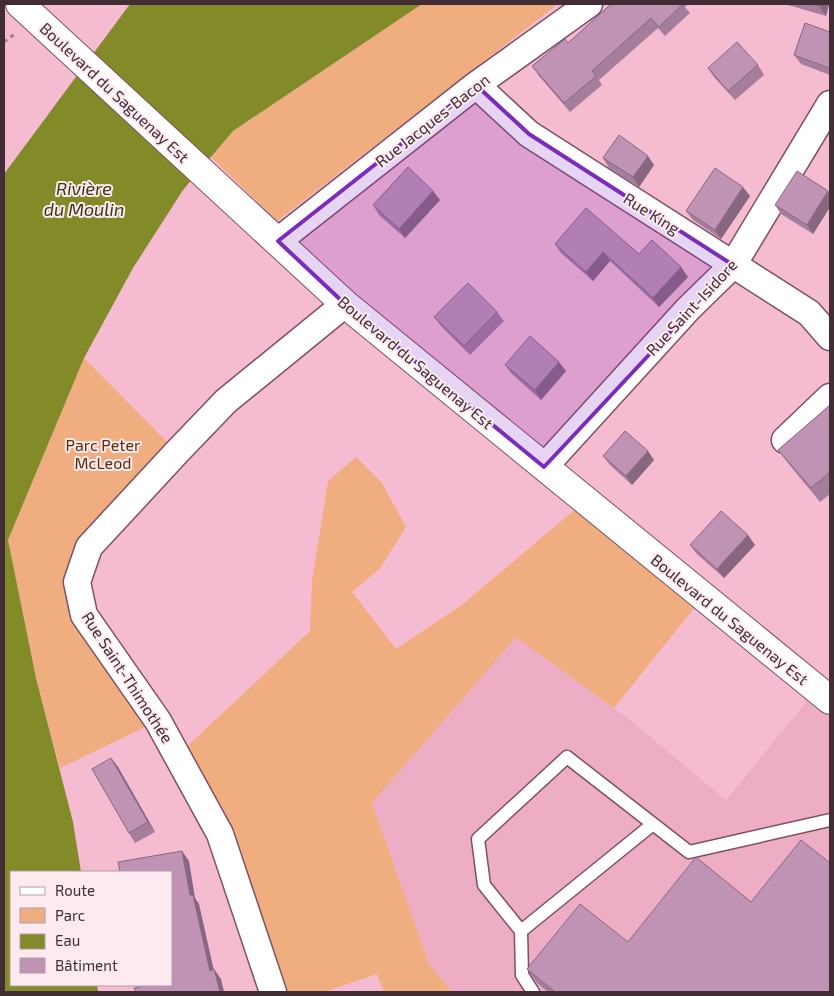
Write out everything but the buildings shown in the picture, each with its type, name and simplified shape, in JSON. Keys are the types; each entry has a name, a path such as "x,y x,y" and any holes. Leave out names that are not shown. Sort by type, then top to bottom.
{"main road":[{"name":"Boulevard du Saguenay Est","path":"20,4 345,304 830,700"}],"street":[{"name":"Rue Jacques-Bacon","path":"278,241 476,86 590,4"},
{"name":"Rue King","path":"476,86 529,134 808,313 830,337"},
{"name":"Rue Saint-Isidore","path":"544,467 688,309 733,265 830,104"},
{"name":"Rue Saint-Thimothée","path":"273,992 220,834 158,720 84,615 77,582 89,547 207,420 226,401 345,304"},
{"path":"785,440 830,397"}],"lane":[{"path":"533,992 522,975 521,931 484,884 478,839 567,756 689,852 830,820"},
{"path":"521,931 653,824"}],"highlighted area":[{"path":"476,85 529,134 733,265 544,467 345,304 278,241"}],"shaded area":[{"path":"516,636 629,719 726,800 816,690 830,700 830,992 452,992 429,964 372,803"}],"green space":[{"path":"422,4 558,4 277,221 211,157 233,131"},
{"name":"Parc Peter McLeod","path":"84,358 177,452 77,582 158,721 60,768 36,678 8,540"},
{"path":"356,457 382,483 406,527 380,568 352,592 396,649 463,604 585,501 703,597 614,708 516,637 372,803 429,964 452,992 384,992 377,974 324,992 273,992 177,756 310,631 312,581 328,481"}],"water":[{"name":"Rivière du Moulin","path":"130,4 422,4 233,131 183,190 133,268 84,358 8,540 36,678 73,822 81,871 10,871 10,986 97,986 98,992 4,992 4,174"}]}
